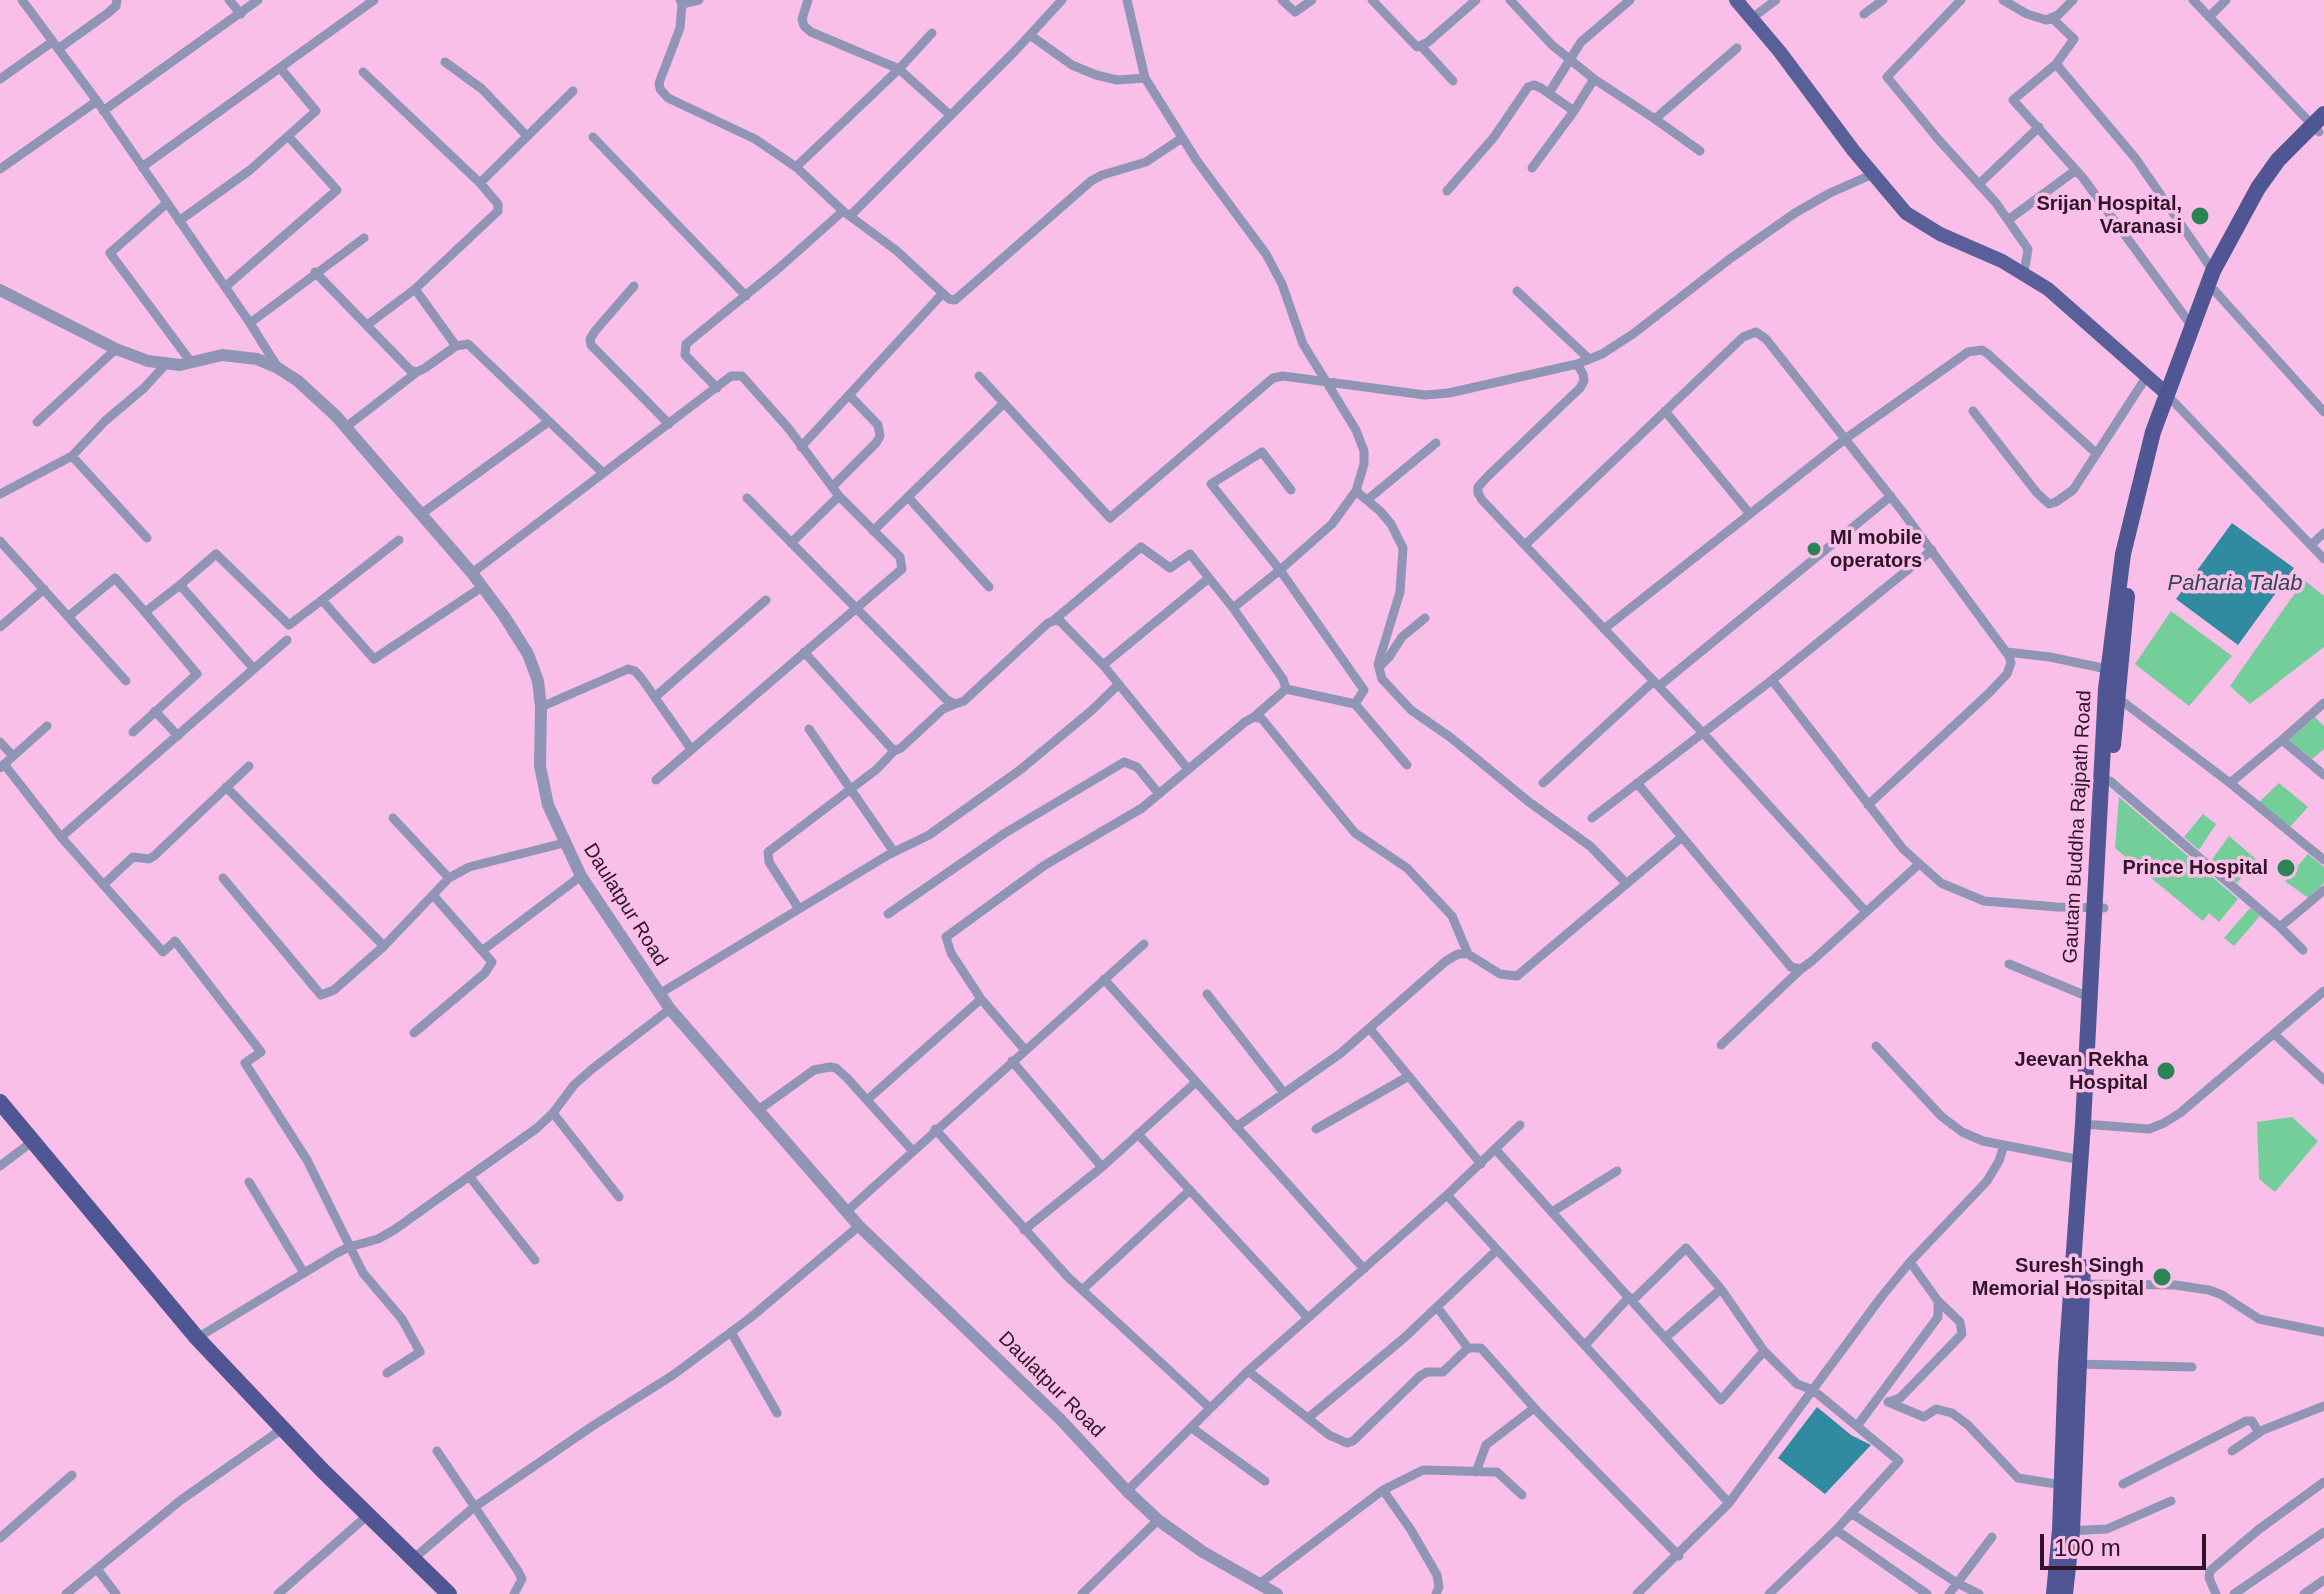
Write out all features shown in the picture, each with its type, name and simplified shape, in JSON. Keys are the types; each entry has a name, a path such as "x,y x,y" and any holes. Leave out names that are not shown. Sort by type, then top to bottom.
{"highway":[{"name":"Gautam Buddha Rajpath Road","path":"2054,1594 2066,1530 2062,1485 2072,1364 2081,1160 2087,1124 2089,997 2099,908 2111,693 2107,669 2131,512 2153,432 2170,397 2191,325 2213,271 2258,188 2278,160 2320,124"},
{"path":"2076,1284 2099,908 2110,781 2111,693 2135,537 2170,397 2214,290 2267,191 2320,124"},
{"path":"0,1102 197,1338 282,1429 449,1594"},
{"path":"2065,1594 2072,1364"}],"main road":[{"path":"1736,0 1906,213 2024,273 2073,310 2170,397"}],"street":[{"path":"22,0 97,101 278,368"},
{"path":"0,79 108,13 116,6 117,0"},
{"path":"229,0 241,14"},
{"path":"103,111 258,0"},
{"path":"142,167 374,0"},
{"path":"699,0 681,2 680,28 661,74 660,89 668,98 755,139 796,167 846,213 955,300 1091,181 1146,162 1182,138"},
{"path":"808,0 802,19 811,32 899,69 949,114"},
{"path":"717,388 689,359 684,349 686,344 846,213 1030,35 1062,0"},
{"path":"1127,0 1145,78 1182,138 1266,254 1282,284 1303,344 1356,430 1364,451 1364,464 1356,491 1332,524 1233,608"},
{"path":"1282,0 1295,12 1312,0"},
{"path":"1372,0 1413,45 1421,46 1453,81"},
{"path":"1421,46 1476,0"},
{"path":"1510,0 1536,29 1594,79 1700,151"},
{"path":"1612,0 1619,9"},
{"path":"1549,93 1581,42 1630,0"},
{"path":"1752,18 1776,0"},
{"path":"1864,14 1883,0"},
{"path":"1961,0 1887,77 2008,220 2028,249 2024,273"},
{"path":"2003,0 2040,20 2052,18 2073,0"},
{"path":"2193,0 2320,124"},
{"path":"2209,17 2226,0"},
{"path":"2052,18 2074,39 2056,64 2013,100 2076,170 2191,325"},
{"path":"796,167 899,69 932,33"},
{"path":"1030,35 1072,65 1096,75 1117,80 1145,78"},
{"path":"1655,119 1737,48"},
{"path":"445,62 482,89 527,136"},
{"path":"2056,64 2136,159 2213,271"},
{"path":"179,221 250,170 316,111 281,69"},
{"path":"363,72 480,183 498,204 498,211 415,289 367,325"},
{"path":"1532,168 1594,79"},
{"path":"1447,191 1494,137 1528,87 1534,85 1574,111"},
{"path":"480,183 573,91"},
{"path":"0,169 97,101"},
{"path":"1979,184 2039,127"},
{"path":"225,287 337,190 288,136"},
{"path":"593,137 746,296"},
{"path":"2008,220 2076,170"},
{"path":"979,376 1110,518 1273,378 1283,376 1425,395 1449,393 1577,364 1633,334 1795,213 1873,174"},
{"path":"167,203 110,253 191,362"},
{"path":"250,323 364,238"},
{"path":"315,272 410,370 417,372"},
{"path":"634,286 595,331 590,339 591,345 669,424"},
{"path":"415,289 456,346"},
{"name":"Daulatpur Road","path":"0,290 116,349 166,364 180,365 222,355 257,359 298,381 346,427 472,573 528,654 538,681 540,766 548,805 581,876 670,1009 859,1226 1060,1419 1127,1491 1158,1520 1203,1552 1277,1594"},
{"path":"2214,290 2324,412"},
{"path":"1517,291 1589,359"},
{"path":"801,447 943,293"},
{"path":"1525,545 1743,337 1756,332 1766,339 1932,550 2007,652 2011,663 2007,674 1868,805"},
{"path":"346,427 417,372 456,346 468,344 602,472"},
{"path":"37,422 116,349"},
{"path":"1604,629 1845,439 1958,357 1976,350 1982,350 1998,362 2097,454"},
{"path":"0,494 72,456 166,364"},
{"path":"1577,364 1584,381 1580,388 1478,487 1482,500 1703,733 1866,912"},
{"path":"472,573 731,376 742,376 789,429 839,496 900,557 902,569 656,780"},
{"path":"1973,411 2049,504 2073,490 2147,376"},
{"path":"832,487 880,436 878,425 850,396"},
{"path":"2170,397 2324,559"},
{"path":"873,531 1004,403"},
{"path":"1665,411 1750,514"},
{"path":"421,514 548,422"},
{"path":"1367,500 1436,443"},
{"path":"1291,490 1262,452 1211,484 1280,570 1364,690 1355,704"},
{"path":"72,456 147,538"},
{"path":"1356,491 1391,524 1403,548 1400,592 1379,667 1382,679 1411,710 1440,729 1529,802 1590,846 1626,883"},
{"path":"791,543 839,496"},
{"path":"1543,783 1656,684 1891,496"},
{"path":"908,497 989,587"},
{"path":"747,498 947,700 955,704"},
{"path":"2311,545 2324,533"},
{"path":"145,612 216,554 289,625 399,540"},
{"path":"0,541 126,681"},
{"path":"799,909 769,862 768,852 877,769 943,709 964,701 1048,623 1141,547 1170,568 1190,554 1233,608 1283,679 1286,689"},
{"path":"1592,818 1772,680 1932,550"},
{"path":"69,616 115,578 197,674 133,732"},
{"path":"1103,665 1209,578"},
{"path":"180,585 254,669"},
{"path":"322,600 374,659 482,587"},
{"path":"0,627 44,589"},
{"path":"655,697 766,600"},
{"path":"1379,667 1402,637 1425,618"},
{"path":"1054,620 1061,622 1103,665 1188,769"},
{"path":"61,837 287,640"},
{"path":"804,652 894,751"},
{"path":"2007,652 2107,669"},
{"path":"541,707 628,669 635,671 691,749"},
{"path":"1772,680 1868,805 1918,865 1941,883 1984,901 2099,908"},
{"path":"659,994 894,852 929,835 1020,770 1119,684"},
{"path":"1286,689 1355,704 1407,765"},
{"path":"1025,1050 981,999 951,953 946,937 1045,865 1116,825 1159,794 1286,689"},
{"path":"2111,693 2230,783 2324,860"},
{"path":"2230,783 2324,703"},
{"path":"155,711 178,736"},
{"path":"1254,717 1262,719 1355,833 1407,868 1452,916 1468,954"},
{"path":"47,726 2,766 163,952 175,941 261,1052 245,1063 307,1160 363,1273 402,1319 420,1352 387,1373"},
{"path":"809,729 894,852"},
{"path":"2282,740 2324,775"},
{"path":"0,742 13,756"},
{"path":"888,914 1005,833 1124,762 1137,767 1159,794"},
{"path":"103,885 133,857 149,859 154,856 249,766"},
{"path":"2110,781 2303,950"},
{"path":"1637,783 1784,961 1791,967 1801,969"},
{"path":"226,787 384,946"},
{"path":"393,818 449,878"},
{"path":"1236,1127 1341,1053 1446,961 1458,954 1468,954 1500,974 1517,976 1682,837"},
{"path":"223,878 321,995 334,990 384,946 449,878 469,867 564,843"},
{"path":"1721,1045 1918,865"},
{"path":"483,950 581,876"},
{"path":"2280,927 2324,890"},
{"path":"414,1033 491,966 491,958 433,895"},
{"path":"847,1211 1144,944"},
{"path":"2009,964 2089,997"},
{"path":"1104,979 1364,1269"},
{"path":"2087,1124 2149,1129 2164,1123 2324,991"},
{"path":"1207,994 1284,1093"},
{"path":"867,1100 981,999"},
{"path":"197,1338 349,1247 378,1239 394,1230 537,1128 574,1085 670,1009"},
{"path":"1370,1029 1481,1164"},
{"path":"2274,1034 2324,1080"},
{"path":"1876,1046 1941,1116 1962,1132 1983,1141 2081,1160"},
{"path":"1012,1061 1102,1167"},
{"path":"757,1111 821,1067 836,1068 912,1150"},
{"path":"1316,1129 1409,1076"},
{"path":"1024,1230 1102,1167 1196,1082"},
{"path":"553,1113 619,1197"},
{"path":"1127,1491 1248,1371 1447,1195 1520,1125"},
{"path":"935,1129 1082,1290 1210,1408"},
{"path":"1138,1134 1308,1318"},
{"path":"0,1166 33,1141"},
{"path":"1637,1594 1679,1556 1729,1503 1910,1262 1987,1181 2004,1145"},
{"path":"1496,1150 1721,1400 1764,1351"},
{"path":"1552,1212 1617,1171"},
{"path":"469,1176 535,1260"},
{"path":"249,1182 304,1273"},
{"path":"1082,1290 1190,1190"},
{"path":"1447,1195 1729,1503"},
{"path":"413,1559 473,1508 673,1375 731,1332 859,1226"},
{"path":"1586,1344 1686,1248 1721,1289 1764,1351 1797,1384 1813,1390 1899,1461 1836,1530 1769,1594"},
{"path":"1308,1418 1437,1307 1497,1250"},
{"path":"1883,1399 1900,1398 1962,1334 1960,1322 1938,1301 1910,1262"},
{"path":"2076,1284 2175,1285 2209,1290 2259,1319 2324,1332"},
{"path":"1665,1338 1721,1289"},
{"path":"1857,1426 1883,1399 1938,1317 1938,1301"},
{"path":"1437,1307 1468,1348"},
{"path":"731,1332 777,1413"},
{"path":"1248,1371 1341,1442 1353,1441 1420,1376 1427,1372 1443,1372 1474,1346 1487,1353 1534,1408 1679,1556"},
{"path":"2072,1364 2192,1367"},
{"path":"1883,1399 1924,1417 1936,1409 1952,1413 1968,1425 2018,1478 2062,1485"},
{"path":"2232,1451 2259,1433 2324,1406"},
{"path":"1476,1472 1486,1445 1534,1408"},
{"path":"2123,1484 2246,1421 2252,1421 2259,1433"},
{"path":"1192,1428 1265,1481"},
{"path":"66,1594 181,1500 282,1429"},
{"path":"437,1451 522,1579 514,1594"},
{"path":"1259,1584 1383,1490 1423,1470 1497,1472 1522,1495"},
{"path":"0,1538 72,1475"},
{"path":"2216,1594 2209,1578 2211,1569 2324,1482"},
{"path":"1383,1490 1437,1575 1439,1587 1436,1594"},
{"path":"2066,1530 2107,1529 2171,1501"},
{"path":"1851,1513 1957,1583 1979,1594"},
{"path":"278,1594 368,1515"},
{"path":"1082,1594 1158,1520"},
{"path":"1836,1530 1927,1594"},
{"path":"2234,1594 2324,1532"},
{"path":"1949,1594 1992,1537"},
{"path":"97,1569 116,1594"},
{"path":"2304,1594 2324,1580"}],"green space":[{"path":"2304,580 2324,596 2324,647 2250,704 2230,686"},
{"path":"2171,611 2232,656 2189,706 2135,664"},
{"path":"2315,717 2324,726 2324,749 2312,759 2289,740"},
{"path":"2279,783 2308,807 2290,827 2259,802"},
{"path":"2119,797 2238,899 2219,922 2209,913 2203,921 2115,848"},
{"path":"2203,814 2216,824 2199,850 2184,837"},
{"path":"2229,836 2257,860 2237,883 2211,861"},
{"path":"2308,854 2324,867 2324,883 2308,898 2285,881"},
{"path":"2250,908 2260,916 2234,946 2224,938"},
{"path":"2292,1117 2318,1141 2275,1192 2259,1179 2257,1122"}],"water":[{"name":"Paharia Talab","path":"2232,523 2294,568 2238,645 2176,599"},
{"path":"1817,1407 1851,1435 1871,1445 1825,1494 1778,1458"}],"place":[{"name":"Srijan Hospital, Varanasi","path":"2200,216"},
{"name":"MI mobile operators","path":"1814,549"},
{"name":"Prince Hospital","path":"2286,868"},
{"name":"Jeevan Rekha Hospital","path":"2166,1071"},
{"name":"Suresh Singh Memorial Hospital","path":"2162,1277"}]}
